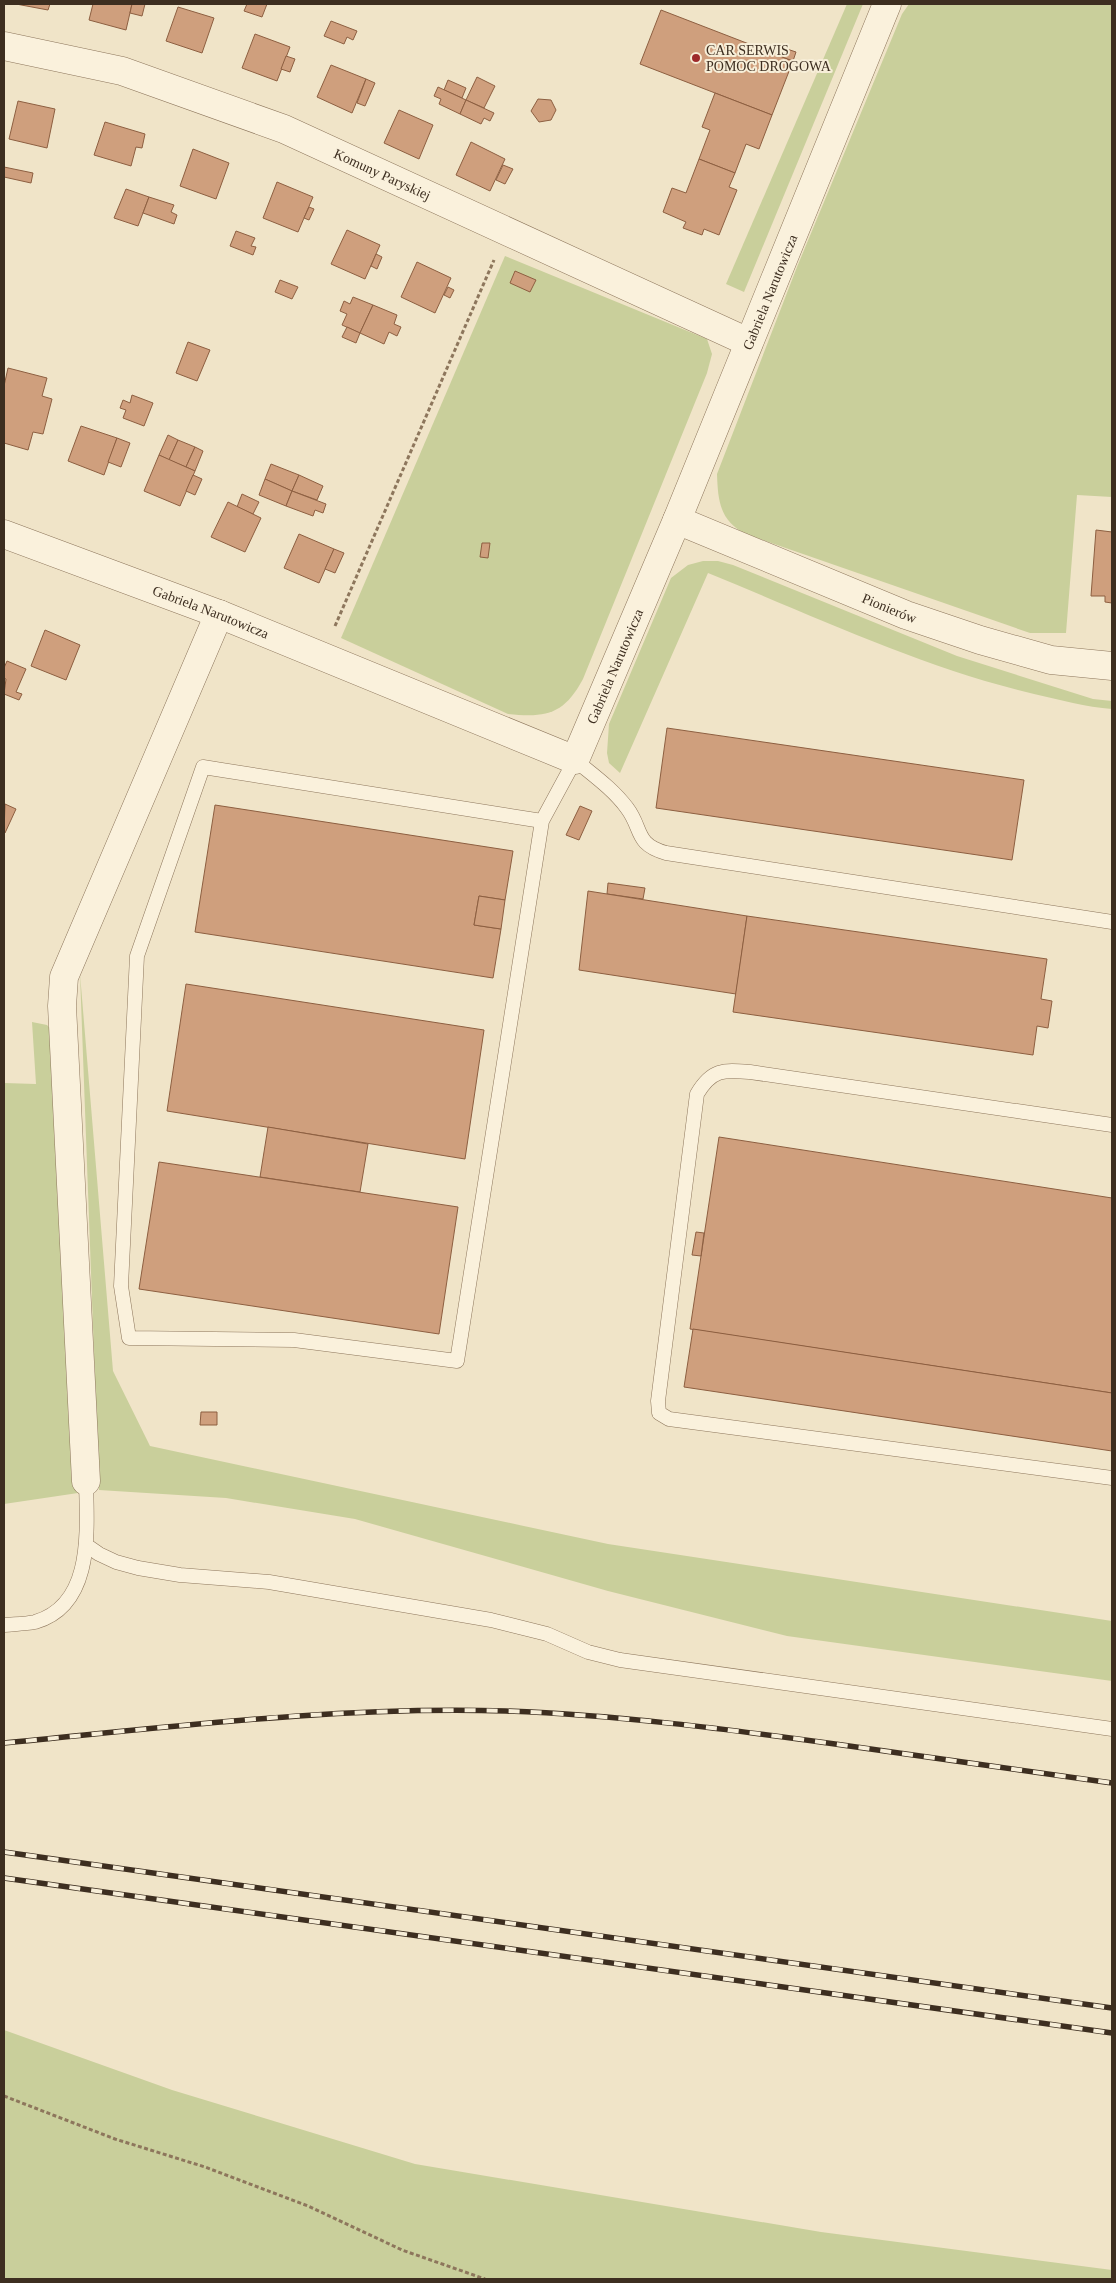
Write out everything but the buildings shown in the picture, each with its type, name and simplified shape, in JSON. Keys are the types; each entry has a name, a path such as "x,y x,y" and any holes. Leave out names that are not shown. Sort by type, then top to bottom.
{"street":[{"name":"Gabriela Narutowicza","path":"4,534 219,614 575,760 677,520 887,4"},
{"name":"Komuny Paryskiej","path":"4,46 122,71 284,130 748,342"},
{"name":"Pionierów","path":"677,520 906,615 980,640 1051,660 1112,666"},
{"path":"86,1481 62,1006 64,977 219,614"}],"lane":[{"path":"542,821 203,767 137,956 121,1286 129,1338 294,1340 457,1361 542,821 575,760 623,803 628,809 641,838 652,849 658,851 1112,922"},
{"path":"1112,1125 750,1072 714,1073 704,1082 697,1094 658,1401 659,1413 669,1420 1112,1478"},
{"path":"4,1625 35,1622 64,1606 73,1594 79,1578 86,1545 86,1481"},
{"path":"86,1545 116,1562 180,1576 270,1582 491,1620 547,1634 588,1652 620,1660 1112,1729"}],"path":[{"path":"322,656 506,230"},
{"path":"4,2096 115,2139 205,2167 308,2206 402,2250 485,2279"}],"green space":[{"path":"847,4 863,4 744,292 726,284"},
{"path":"909,4 1112,4 1112,497 1077,495 1066,633 1030,633 748,535 731,524 722,510 718,494 717,474 797,267 902,14"},
{"path":"505,256 707,339 712,354 707,373 583,679 569,700 561,707 544,714 534,715 508,714 341,638"},
{"path":"703,561 718,561 733,565 957,656 1093,699 1112,701 1112,709 1083,705 1034,694 951,670 869,640 708,573 620,773 609,763 607,753 609,724 671,578 688,565"},
{"path":"80,974 113,1371 150,1446 608,1544 1112,1621 1112,1681 787,1636 608,1591 355,1519 226,1498 99,1490"},
{"path":"32,1022 47,1025 54,1033 72,1335 78,1493 4,1504 4,1083 36,1084"},
{"path":"4,2030 172,2090 415,2164 821,2232 1112,2270 1112,2279 4,2279"}],"railway":[{"path":"4,1743 255,1719 317,1715 443,1710 506,1711 630,1719 712,1728 1112,1783"},
{"path":"4,1852 1112,2008"},
{"path":"4,1878 1112,2033"}],"place":[{"name":"CAR SERWIS POMOC DROGOWA","path":"696,58"}]}
